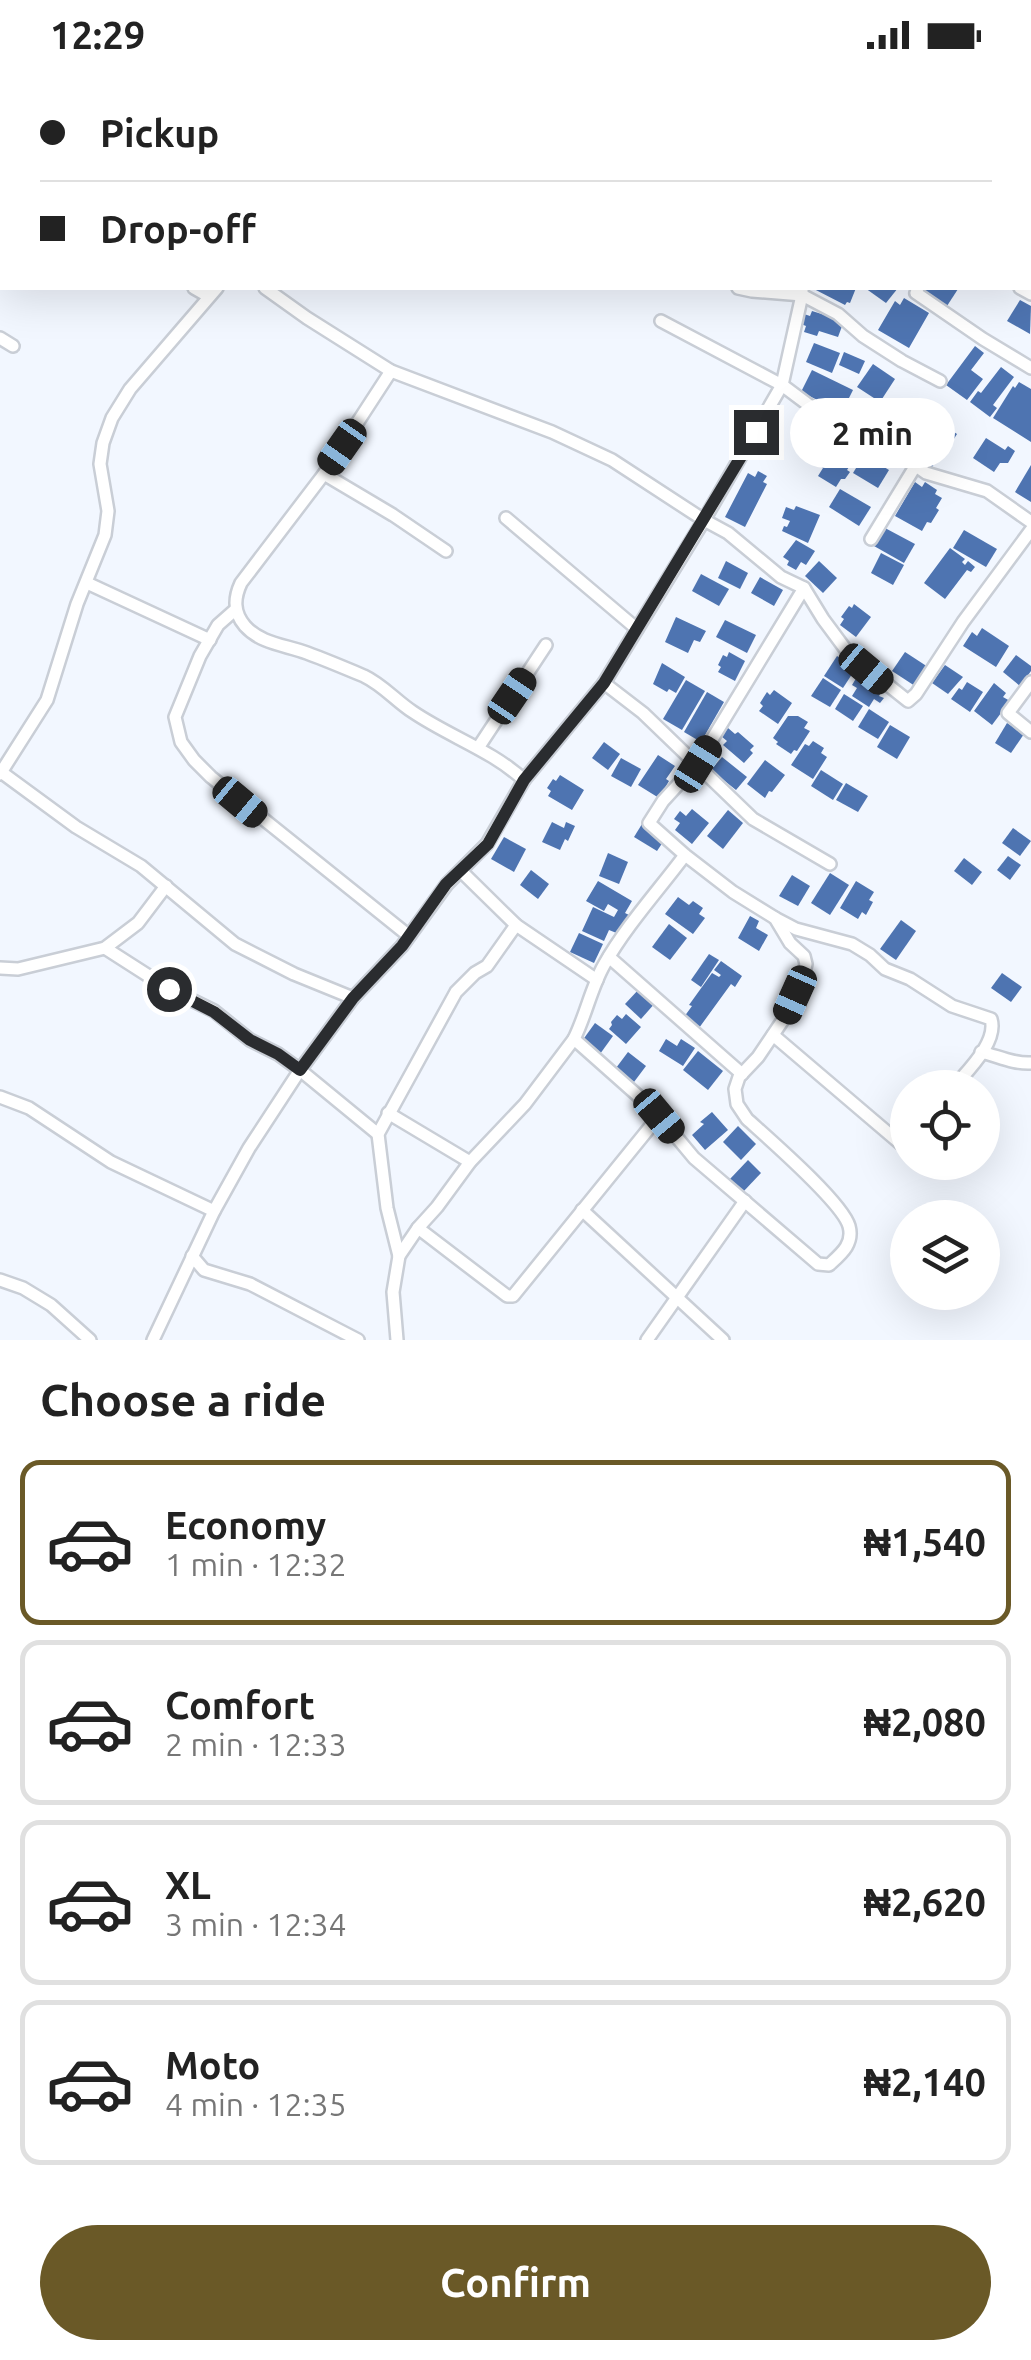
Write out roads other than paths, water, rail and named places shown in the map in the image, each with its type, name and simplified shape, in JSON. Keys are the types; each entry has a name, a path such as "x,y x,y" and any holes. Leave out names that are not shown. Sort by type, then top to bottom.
{"street":[{"path":"269,290 392,371 552,432 612,460 728,533 781,577 804,588 849,654 908,701 1031,530"},
{"path":"747,290 802,291 863,336 940,381"},
{"path":"917,290 916,293 983,340 1031,368"},
{"path":"153,1340 248,1148 300,1070 353,998 409,936 446,884 488,844 524,780 604,683 782,385 802,291"},
{"path":"213,292 130,389 112,418 100,464 108,511 106,535 77,604 47,700 0,773 76,828 141,866 236,944 353,998"},
{"path":"661,321 782,385 818,412 878,441 926,473 988,492 1031,522"},
{"path":"0,338 13,346"},
{"path":"392,371 324,474 241,584 235,610 245,627 266,642 306,652 366,677 412,712 504,762 524,780"},
{"path":"871,539 916,465"},
{"path":"324,474 446,551"},
{"path":"506,518 637,628"},
{"path":"87,583 210,640"},
{"path":"804,588 698,764 663,801 649,823 734,892 776,918 796,929 852,944 885,969 922,985 952,1006 992,1019 991,1041 968,1070"},
{"path":"235,610 218,625 200,656 175,717 181,742 211,777 409,936"},
{"path":"478,748 546,646"},
{"path":"1031,682 1008,713 1031,732"},
{"path":"604,683 643,712 754,819 830,864"},
{"path":"399,1256 470,1162 525,1104 574,1039 609,957 685,855"},
{"path":"462,871 516,925 597,980"},
{"path":"0,968 18,969 105,948 138,923 166,886"},
{"path":"574,1039 641,1097 694,1158 818,1264 830,1265 847,1249 850,1229 840,1209 736,1104 735,1089 742,1074 787,1014 804,976 804,956 790,944 776,918"},
{"path":"398,1340 393,1292 399,1256 378,1134 456,992 487,966 516,925"},
{"path":"105,948 278,1054 378,1134"},
{"path":"609,957 742,1074"},
{"path":"773,1035 890,1135"},
{"path":"981,1052 1017,1064 1031,1064"},
{"path":"0,1097 29,1108 111,1162 214,1211"},
{"path":"388,1113 470,1162"},
{"path":"418,1228 506,1296 513,1296 659,1116"},
{"path":"647,1340 745,1201"},
{"path":"582,1210 724,1340"},
{"path":"192,1256 204,1270 250,1284 358,1340"},
{"path":"0,1280 23,1288 51,1306 90,1340"}]}
